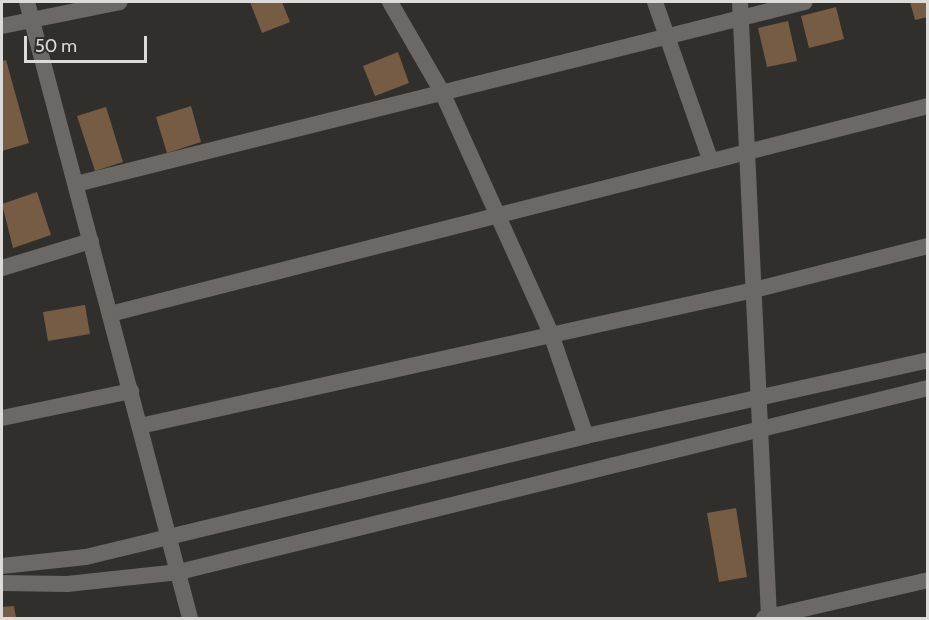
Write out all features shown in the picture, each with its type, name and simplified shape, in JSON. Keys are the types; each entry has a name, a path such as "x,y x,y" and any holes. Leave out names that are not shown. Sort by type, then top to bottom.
{"street":[{"path":"2,26 29,10 120,2"},
{"path":"390,2 442,92 499,218 550,332 586,436"},
{"path":"655,2 710,159"},
{"path":"76,184 666,36 741,9 805,2"},
{"path":"741,9 767,618 927,580"},
{"path":"29,10 190,618"},
{"path":"110,314 499,218 747,148 927,106"},
{"path":"2,268 91,241"},
{"path":"140,426 550,332 754,290 927,246"},
{"path":"2,566 86,557 586,436 759,400 927,360"},
{"path":"2,584 67,584 179,572 927,388"},
{"path":"2,418 131,391"}],"building":[{"path":"250,2 282,2 290,22 262,33"},
{"path":"910,2 928,2 928,17 915,20"},
{"path":"836,7 844,39 809,48 801,16"},
{"path":"788,21 797,61 767,67 758,28"},
{"path":"398,52 409,83 375,96 363,66"},
{"path":"6,60 29,143 2,151 2,61"},
{"path":"191,106 201,142 167,153 156,117"},
{"path":"106,107 123,162 95,171 77,116"},
{"path":"37,192 51,235 13,248 2,204"},
{"path":"85,305 90,334 48,341 43,312"},
{"path":"736,508 747,577 719,582 707,513"},
{"path":"14,606 16,618 2,618 2,607"}]}
